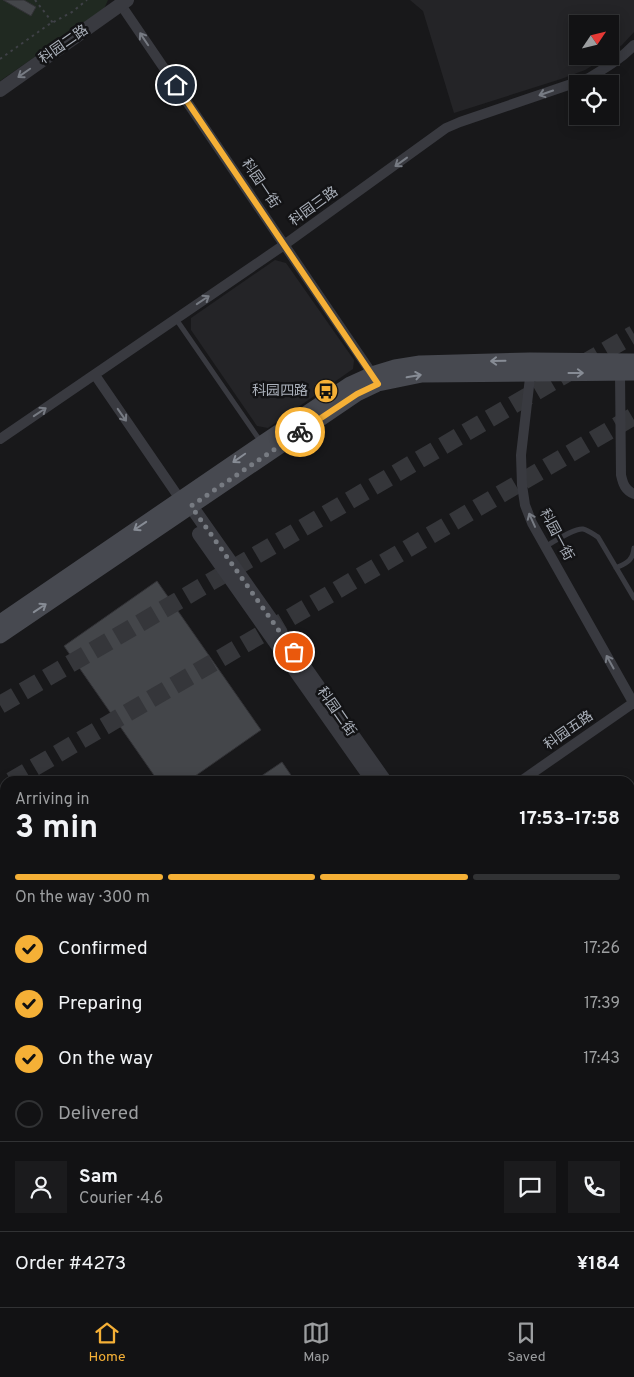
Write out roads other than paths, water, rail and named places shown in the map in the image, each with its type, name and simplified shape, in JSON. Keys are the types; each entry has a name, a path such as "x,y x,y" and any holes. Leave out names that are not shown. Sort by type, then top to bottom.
{"main road":[{"path":"530,367 634,361"},
{"path":"0,622 185,506 357,394 375,378 396,367 420,363 627,373"},
{"path":"0,636 185,506 262,442 350,384 375,378"},
{"path":"354,1307 368,1307"}],"street":[{"name":"科园二路","path":"0,90 123,2"},
{"name":"科园一街","path":"123,2 284,245 375,378"},
{"name":"科园三路","path":"0,439 284,245 446,128 589,78 608,67 634,45"},
{"name":"科园一街","path":"530,367 521,455 522,485 526,505 532,522 634,704"},
{"path":"627,373 621,475 623,484 628,491 634,494"},
{"name":"科园二街","path":"95,374 370,776"},
{"name":"科园二街","path":"185,506 382,776"},
{"name":"科园五路","path":"528,776 634,704"}],"lane":[{"path":"176,319 262,442"},
{"path":"546,546 576,530 583,529 598,537 634,598"},
{"path":"616,568 629,561 633,556 634,548"}],"tunnel":[{"path":"0,705 634,334"},
{"path":"20,776 634,416"}],"place":[{"name":"科园四路","path":"326,391"}]}
